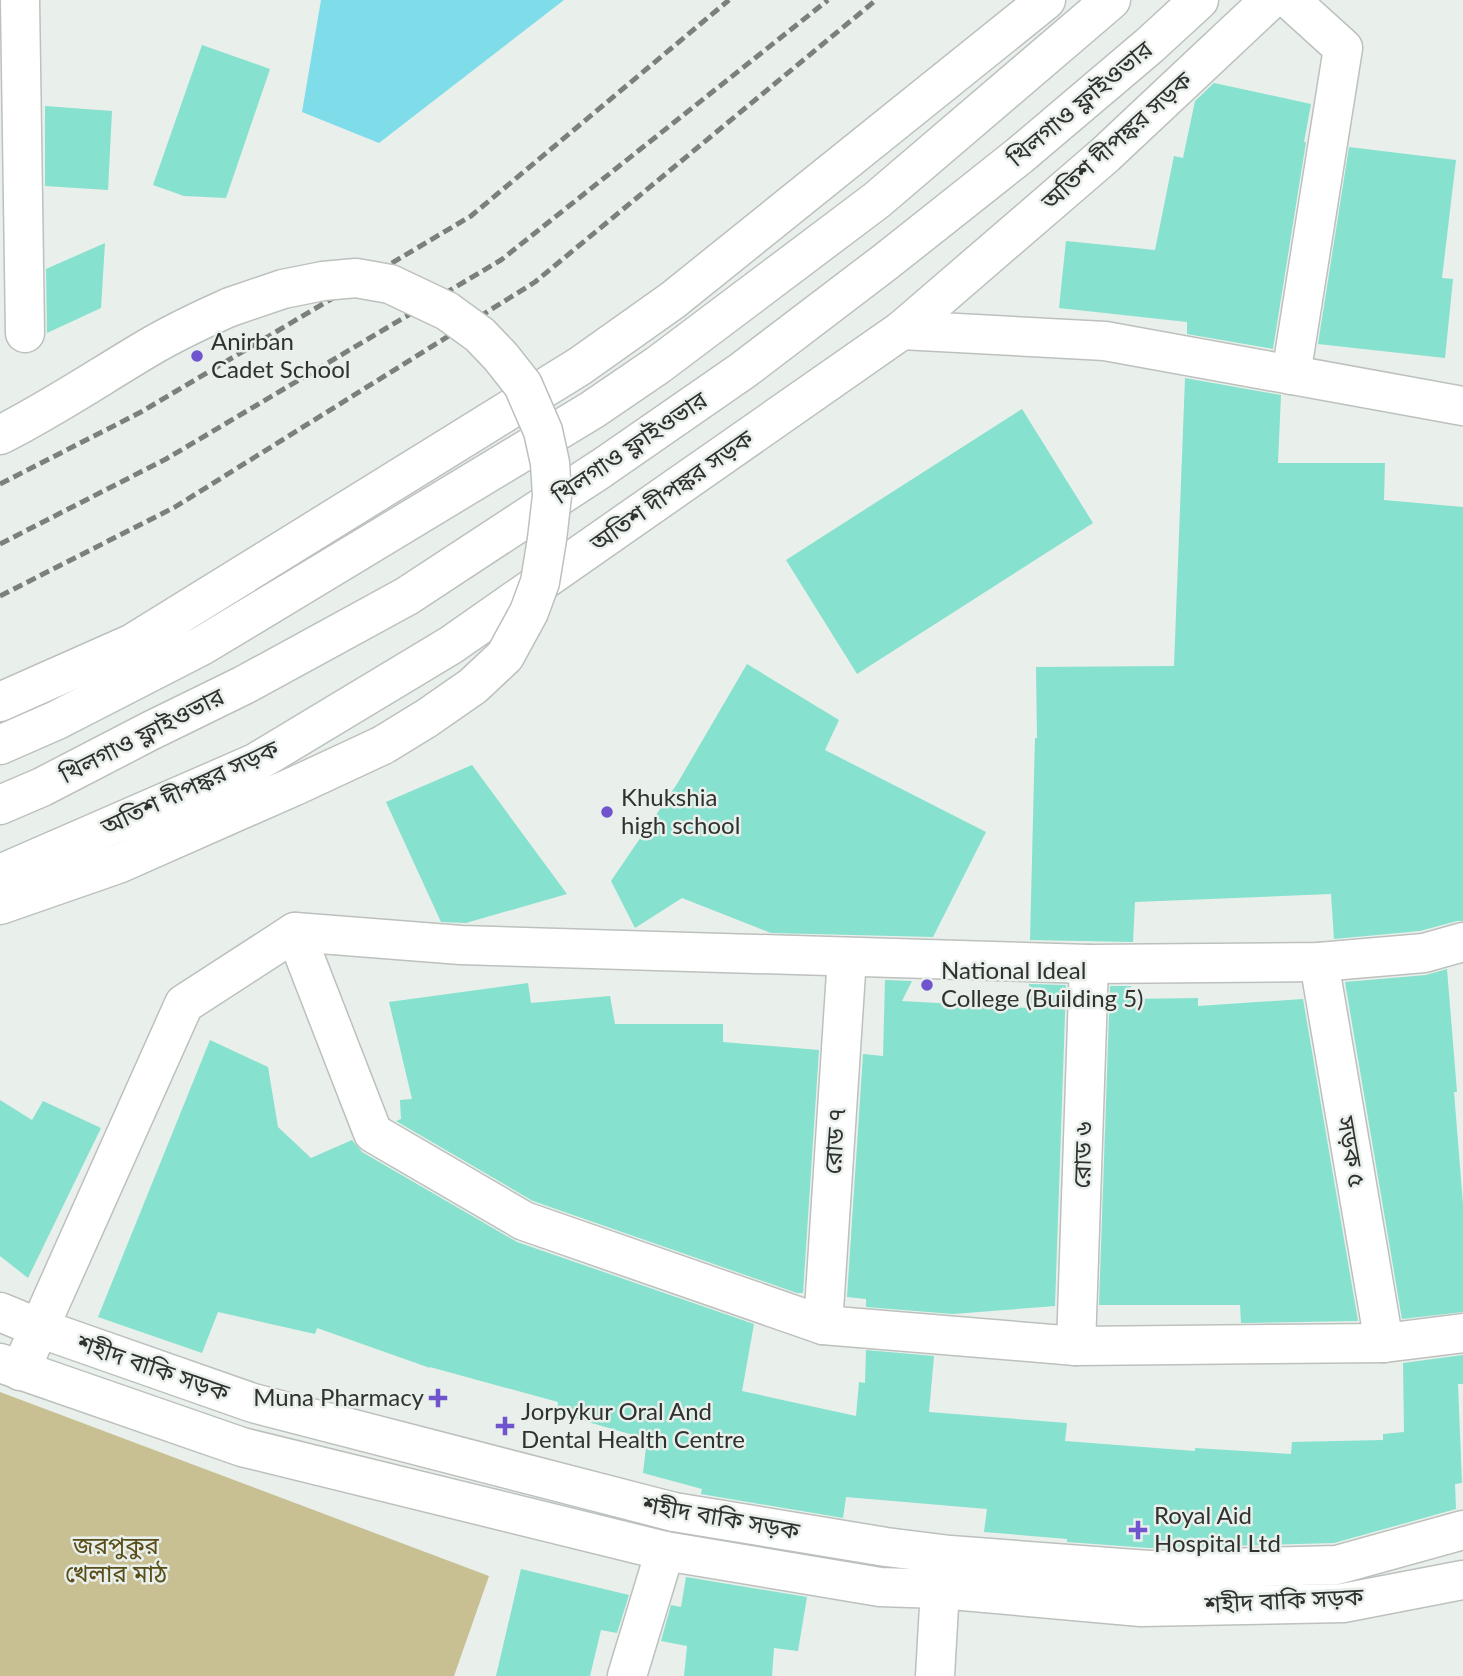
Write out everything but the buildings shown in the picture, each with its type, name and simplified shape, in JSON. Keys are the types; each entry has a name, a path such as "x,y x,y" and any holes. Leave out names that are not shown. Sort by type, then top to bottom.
{"street":[{"path":"20,0 25,333"},
{"path":"0,702 133,643 580,366 673,300 1046,0"},
{"path":"0,746 57,720 203,645 592,410 658,365 877,200 1111,0"},
{"name":"খিলগাও ফ্লাইওভার","path":"0,805 42,787 244,685 407,596 602,468 743,371 884,263 1019,156 1199,0"},
{"name":"অতিশ দীপঙ্কর সড়ক","path":"0,874 255,763 451,645 902,330 1105,155 1270,0"},
{"path":"1290,0 1343,48 1291,375"},
{"path":"0,435 32,419 150,346 230,307 283,289 356,278 390,284 447,311 480,335 501,357 523,385 543,431 550,463 552,495 540,582 528,612 505,656 472,686 383,745 297,785 118,864 0,905"},
{"path":"902,330 1105,341 1463,406"},
{"path":"295,932 373,1133 524,1220 823,1325 1076,1346 1384,1343 1463,1333"},
{"path":"10,1367 39,1328 184,1004 295,932 461,945 1089,964 1319,962 1424,953 1463,942"},
{"name":"রোড ৭","path":"823,1325 847,957"},
{"name":"সড়ক ৫","path":"1319,962 1384,1343"},
{"name":"রোড ৬","path":"1076,1346 1089,964"},
{"name":"শহীদ বাকি সড়ক","path":"0,1312 253,1403 674,1513 886,1547 950,1555 1148,1570 1337,1565 1463,1530"},
{"name":"শহীদ বাকি সড়ক","path":"10,1367 242,1447 665,1550 880,1587 940,1589 1141,1607 1343,1602 1463,1580"},
{"path":"627,1676 665,1550"},
{"path":"935,1676 940,1589"}],"green space":[{"name":"জরপুকুর খেলার মাঠ","path":"0,1392 489,1576 454,1676 0,1676"}],"water":[{"path":"321,0 564,0 379,143 302,112"}],"railway":[{"path":"0,484 141,412 471,216 729,0"},
{"path":"0,544 166,459 501,260 828,0"},
{"path":"0,596 175,507 535,282 876,0"}],"place":[{"name":"Anirban Cadet School","path":"197,356"},
{"name":"Khukshia high school","path":"607,812"},
{"name":"National Ideal College (Building 5)","path":"927,985"},
{"name":"Muna Pharmacy","path":"438,1398"},
{"name":"Jorpykur Oral And Dental Health Centre","path":"505,1426"},
{"name":"Royal Aid Hospital Ltd","path":"1138,1530"}]}
